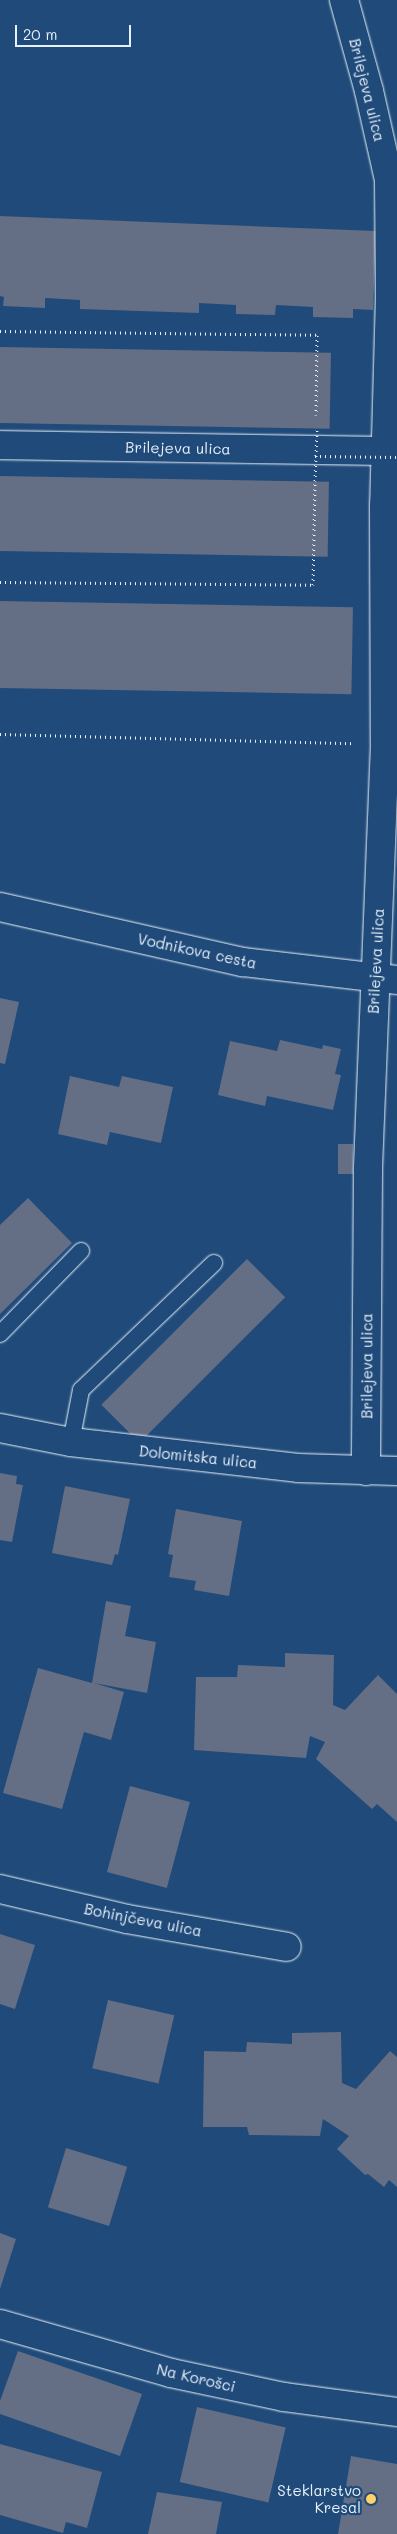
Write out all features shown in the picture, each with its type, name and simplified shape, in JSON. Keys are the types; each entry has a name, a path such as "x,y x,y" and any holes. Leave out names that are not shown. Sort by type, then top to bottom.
{"street":[{"name":"Brilejeva ulica","path":"344,0 369,91 388,180 390,296 391,454 385,744 386,979 368,1170 366,1471"},
{"name":"Brilejeva ulica","path":"0,445 391,454"},
{"name":"Vodnikova cesta","path":"0,907 243,962 386,979"},
{"name":"Dolomitska ulica","path":"0,1428 71,1442 298,1468 397,1471"},
{"name":"Bohinjčeva ulica","path":"0,1889 126,1919 287,1947"},
{"name":"Na Korošci","path":"0,2324 171,2373 284,2397 397,2412"}],"lane":[{"path":"0,1334 80,1251"},
{"path":"71,1442 81,1390 214,1263"}],"path":[{"path":"0,331 317,336 316,412"},
{"path":"0,582 313,585 316,430"},
{"path":"315,456 391,454"},
{"path":"0,734 385,744"}],"building":[{"path":"0,216 376,231 373,310 353,309 353,318 313,317 313,307 276,305 275,315 236,314 236,305 199,303 199,313 80,309 80,300 45,298 45,308 3,306 4,297 0,296"},
{"path":"0,347 331,353 330,429 0,423"},
{"path":"0,476 329,482 328,557 0,551"},
{"path":"0,601 353,607 351,694 0,688"},
{"path":"0,998 19,1002 5,1064 0,1063"},
{"path":"280,1040 322,1049 323,1045 341,1049 335,1074 341,1075 333,1110 267,1096 265,1106 218,1095 230,1041 277,1051"},
{"path":"70,1076 119,1087 122,1076 173,1087 161,1143 110,1132 107,1145 58,1134"},
{"path":"338,1144 353,1144 353,1174 338,1174"},
{"path":"28,1198 72,1243 0,1314 0,1225"},
{"path":"247,1259 285,1297 140,1443 101,1405"},
{"path":"0,1473 17,1476 16,1484 23,1485 12,1542 0,1540"},
{"path":"65,1486 130,1499 118,1555 115,1554 112,1565 52,1553"},
{"path":"176,1509 242,1521 229,1596 194,1590 196,1581 169,1577 173,1555 168,1554"},
{"path":"106,1601 131,1606 125,1636 156,1642 147,1693 94,1683 124,1692 111,1740 84,1732 62,1809 3,1793 38,1668 92,1683"},
{"path":"285,1653 334,1655 333,1705 345,1710 378,1675 397,1694 397,1822 377,1804 372,1809 316,1759 325,1742 310,1736 306,1758 194,1750 196,1677 237,1677 238,1665 285,1667"},
{"path":"130,1786 190,1802 167,1888 107,1872"},
{"path":"0,1934 35,1945 15,2009 0,2004"},
{"path":"108,2000 174,2015 159,2084 92,2068"},
{"path":"341,2032 342,2083 356,2089 390,2051 397,2057 397,2187 389,2180 384,2187 368,2174 365,2175 337,2149 349,2136 323,2119 320,2136 249,2135 247,2127 203,2127 204,2051 246,2052 247,2042 292,2044 292,2033"},
{"path":"66,2148 127,2167 109,2226 48,2207"},
{"path":"0,2233 16,2239 0,2289"},
{"path":"18,2351 142,2394 120,2456 0,2414 0,2401"},
{"path":"197,2407 286,2427 268,2502 180,2482"},
{"path":"0,2444 102,2472 87,2528 66,2522 63,2533 0,2515"},
{"name":"Steklarstvo Kresal","path":"351,2456 397,2464 397,2534 338,2534"},
{"path":"157,2492 222,2502 216,2534 148,2534"}],"place":[{"name":"Steklarstvo Kresal","path":"371,2499"}]}
